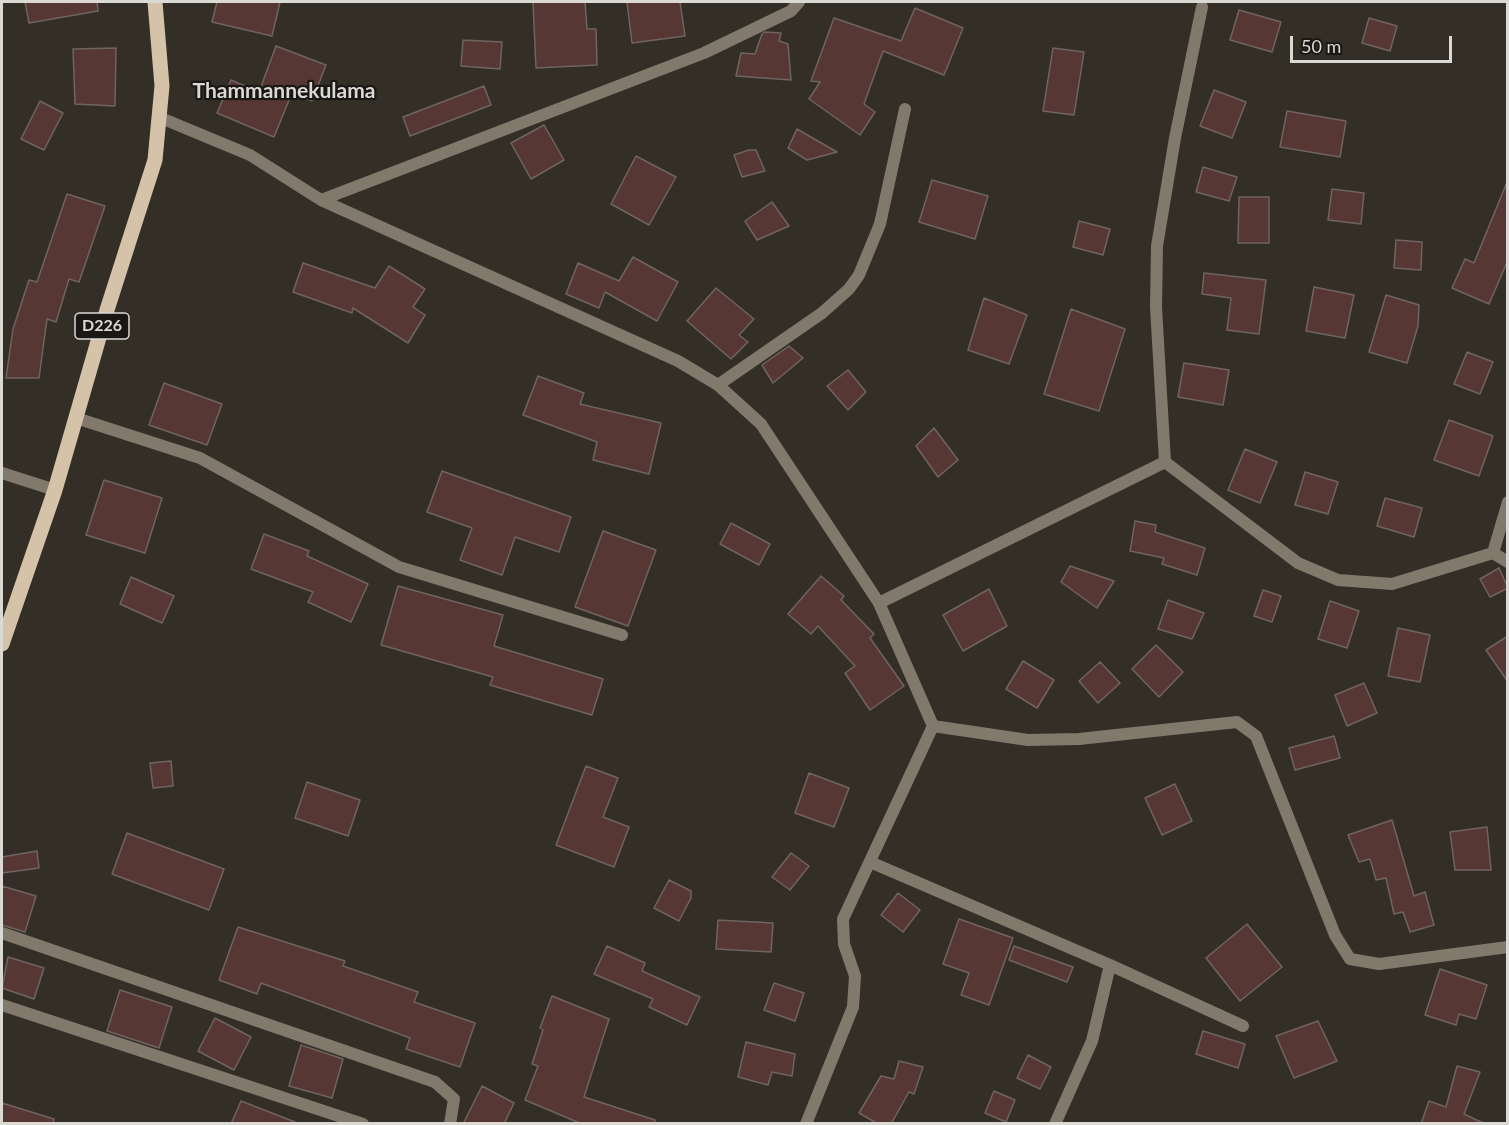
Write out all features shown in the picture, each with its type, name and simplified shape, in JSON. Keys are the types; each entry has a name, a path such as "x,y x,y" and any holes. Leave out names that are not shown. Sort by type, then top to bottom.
{"main road":[{"name":"D226","path":"2,644 55,489 107,310 155,160 161,118 162,86 155,2"}],"street":[{"path":"321,200 704,52 791,11 799,2"},
{"path":"1202,7 1175,138 1157,246 1156,307 1165,462 1298,563 1338,580 1392,584 1493,553 1508,562"},
{"path":"718,385 822,313 849,290 859,275 880,224 905,109"},
{"path":"161,118 250,155 321,200 678,361 718,385 761,424 879,603 933,726 843,919 844,944 855,976 853,1007 806,1124"},
{"path":"76,418 200,458 399,567 622,635"},
{"path":"879,603 1165,462"},
{"path":"2,473 55,489"},
{"path":"1493,553 1508,502"},
{"path":"933,726 1028,740 1079,739 1237,722 1256,736 1335,935 1350,959 1379,964 1508,947"},
{"path":"870,862 1110,964 1243,1026"},
{"path":"2,933 435,1082 454,1099 450,1124"},
{"path":"1055,1124 1092,1041 1110,964"},
{"path":"2,1005 363,1124"}],"building":[{"path":"25,2 97,2 98,11 29,23"},
{"path":"217,2 280,2 272,36 212,22"},
{"path":"533,2 585,2 587,29 596,29 597,65 536,68"},
{"path":"627,2 680,2 685,36 632,43"},
{"path":"915,8 963,28 944,75 883,51 864,104 875,112 860,135 809,99 820,82 811,81 834,18 901,41"},
{"path":"1239,10 1281,22 1272,52 1230,40"},
{"path":"1369,18 1397,26 1390,51 1362,43"},
{"path":"765,32 781,33 779,41 788,44 791,80 736,76 741,53 755,54 762,34"},
{"path":"463,40 502,42 500,69 461,66"},
{"path":"276,46 326,65 312,101 292,93 274,137 217,113 231,80 259,92"},
{"path":"116,48 115,106 75,104 73,49"},
{"path":"1053,48 1084,52 1074,115 1043,111"},
{"path":"484,86 491,105 410,136 403,117"},
{"path":"1214,90 1246,102 1232,138 1200,126"},
{"path":"40,101 63,113 44,150 21,139"},
{"path":"1287,111 1346,121 1340,157 1280,147"},
{"path":"544,125 564,160 531,179 511,143"},
{"path":"797,129 837,152 807,160 788,148"},
{"path":"756,150 765,171 742,177 734,155"},
{"path":"636,156 676,177 649,225 611,204"},
{"path":"1203,167 1237,177 1229,201 1196,192"},
{"path":"932,180 988,196 975,239 919,222"},
{"path":"1507,182 1508,260 1489,304 1452,288 1465,259 1474,263"},
{"path":"1332,189 1364,193 1361,224 1328,220"},
{"path":"67,194 105,206 79,282 69,279 56,322 47,319 39,378 6,378 13,329 29,280 37,282"},
{"path":"1239,197 1269,197 1269,243 1238,243"},
{"path":"772,202 789,226 757,240 745,221"},
{"path":"1079,221 1110,229 1103,255 1073,247"},
{"path":"1396,240 1422,242 1421,270 1394,268"},
{"path":"633,257 678,282 657,321 605,292 599,308 566,294 578,263 619,281"},
{"path":"303,263 375,288 389,266 425,289 413,307 425,315 408,343 353,308 352,313 293,292"},
{"path":"1204,273 1266,280 1259,334 1227,330 1231,298 1202,294"},
{"path":"1314,287 1354,295 1345,338 1306,331"},
{"path":"716,288 754,319 739,335 748,342 731,359 687,321"},
{"path":"1386,295 1419,305 1418,326 1407,363 1369,352"},
{"path":"984,298 1027,315 1009,364 968,350"},
{"path":"1071,309 1125,329 1099,411 1044,394"},
{"path":"789,346 803,358 773,383 762,365"},
{"path":"1467,352 1493,362 1480,394 1454,384"},
{"path":"1184,363 1229,370 1223,405 1178,397"},
{"path":"848,370 866,392 848,410 827,386"},
{"path":"538,376 584,393 580,404 661,423 649,474 593,460 597,442 523,415"},
{"path":"164,383 222,404 207,445 149,425"},
{"path":"1449,420 1493,436 1479,476 1434,460"},
{"path":"934,428 958,460 938,477 916,446"},
{"path":"1245,449 1277,462 1260,503 1228,490"},
{"path":"442,471 571,517 559,552 515,537 502,575 460,560 472,528 427,512"},
{"path":"1305,472 1338,482 1328,514 1295,505"},
{"path":"104,480 162,498 145,553 86,535"},
{"path":"1385,498 1422,508 1414,537 1377,526"},
{"path":"1135,521 1156,525 1155,532 1205,548 1197,575 1162,564 1164,558 1130,551"},
{"path":"731,523 770,544 759,565 720,544"},
{"path":"603,531 656,550 628,626 575,607"},
{"path":"264,534 309,551 307,556 368,584 351,622 308,602 313,592 251,569"},
{"path":"1070,566 1114,581 1097,608 1061,582"},
{"path":"1499,568 1508,588 1490,597 1480,579"},
{"path":"821,576 844,596 841,600 874,634 870,638 904,686 870,710 845,673 855,666 818,626 811,634 788,614"},
{"path":"131,577 174,596 162,623 120,604"},
{"path":"398,586 503,615 494,646 603,679 592,715 490,685 493,677 381,645"},
{"path":"989,589 1007,626 963,651 943,615"},
{"path":"1263,590 1281,596 1272,622 1254,616"},
{"path":"1168,600 1204,613 1192,639 1158,629"},
{"path":"1330,601 1359,611 1347,648 1318,639"},
{"path":"1398,628 1430,635 1420,682 1388,676"},
{"path":"1508,636 1508,682 1486,650"},
{"path":"1156,645 1183,672 1159,697 1132,669"},
{"path":"1023,661 1054,680 1037,708 1006,689"},
{"path":"1100,662 1120,683 1098,703 1079,681"},
{"path":"1364,683 1377,713 1347,726 1335,695"},
{"path":"1334,736 1340,758 1295,770 1289,748"},
{"path":"171,761 173,786 153,788 150,763"},
{"path":"586,766 618,778 603,817 629,827 614,867 556,845"},
{"path":"809,773 849,788 834,827 795,813"},
{"path":"307,782 360,800 348,836 295,818"},
{"path":"1175,784 1192,821 1162,835 1145,798"},
{"path":"1392,820 1414,896 1425,892 1434,925 1410,932 1403,912 1394,914 1386,878 1376,880 1370,859 1359,862 1348,835"},
{"path":"1487,827 1491,870 1455,870 1450,832"},
{"path":"127,833 224,869 209,910 112,874"},
{"path":"37,851 39,868 2,873 2,857"},
{"path":"791,853 809,866 790,890 772,877"},
{"path":"669,880 691,891 691,898 679,921 654,908"},
{"path":"2,886 36,896 25,932 2,925"},
{"path":"898,893 920,910 903,932 881,915"},
{"path":"959,919 1013,938 989,1005 961,995 969,973 943,964"},
{"path":"718,920 773,923 771,952 716,949"},
{"path":"1247,924 1282,967 1240,1001 1206,958"},
{"path":"238,927 345,961 343,966 418,992 414,1002 475,1023 460,1067 406,1049 410,1038 261,983 257,994 219,980"},
{"path":"607,946 645,963 642,971 700,997 687,1025 649,1007 653,999 594,974"},
{"path":"1014,946 1073,967 1067,982 1009,960"},
{"path":"8,957 44,968 34,999 2,988"},
{"path":"1440,969 1487,985 1476,1019 1459,1014 1456,1025 1425,1015"},
{"path":"774,983 804,993 795,1021 764,1010"},
{"path":"120,990 172,1007 159,1048 107,1031"},
{"path":"552,996 609,1019 584,1097 655,1120 655,1124 582,1124 525,1100 538,1066 532,1064 543,1030 540,1028"},
{"path":"215,1018 251,1037 234,1070 198,1051"},
{"path":"1318,1021 1337,1061 1294,1078 1276,1036"},
{"path":"1203,1031 1245,1044 1238,1068 1196,1054"},
{"path":"746,1042 795,1054 792,1076 772,1072 768,1085 738,1077"},
{"path":"301,1045 343,1059 332,1098 289,1086"},
{"path":"1028,1055 1051,1067 1040,1089 1017,1078"},
{"path":"899,1061 923,1067 914,1094 909,1092 891,1124 878,1124 859,1113 881,1076 894,1079"},
{"path":"1457,1066 1480,1072 1464,1114 1485,1124 1421,1124 1429,1101 1446,1107"},
{"path":"482,1086 514,1103 504,1124 463,1124"},
{"path":"994,1091 1015,1100 1006,1122 985,1113"},
{"path":"241,1101 295,1122 295,1124 231,1124"},
{"path":"2,1103 54,1119 53,1124 2,1124"}],"district":[{"name":"Thammannekulama","path":"284,91"}]}
